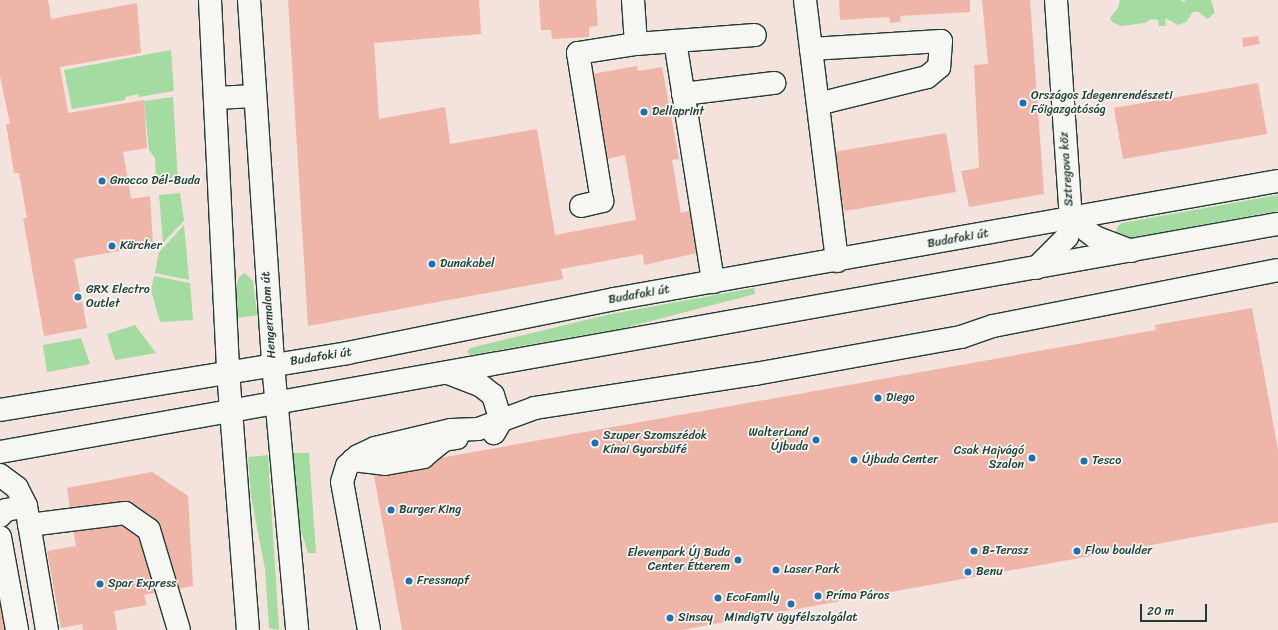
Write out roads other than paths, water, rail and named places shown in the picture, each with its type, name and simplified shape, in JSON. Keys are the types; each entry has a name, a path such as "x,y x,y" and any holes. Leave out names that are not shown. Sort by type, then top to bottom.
{"main road":[{"path":"210,0 228,371 248,630"},
{"name":"Hengermalom út","path":"250,0 273,364 297,630"},
{"path":"634,0 636,44"},
{"path":"805,0 837,261"},
{"name":"Sztregova köz","path":"1036,268 1067,237 1071,218 1056,0"},
{"path":"581,206 602,202 578,53 636,44 755,34"},
{"path":"675,41 713,282"},
{"path":"811,49 941,41 939,67 927,76 818,104"},
{"path":"683,94 774,83"},
{"path":"215,98 255,96"},
{"name":"Budafoki út","path":"0,410 228,371 347,353 713,282 1278,181"},
{"path":"1071,218 1095,237 1132,251"},
{"path":"0,452 1278,224"},
{"path":"1255,228 1278,232"},
{"path":"369,630 342,482 347,466 353,460 375,448 451,430 478,429 501,422 535,408 755,374 961,337 993,326 1278,270"},
{"path":"448,373 486,389 498,405 501,422"},
{"path":"0,475 17,488 28,516 47,630"},
{"path":"0,516 6,510 28,516 125,512 149,530 179,630"},
{"path":"0,537 17,630"}],"place":[{"name":"Országos Idegenrendészeti Főigazgatóság","path":"1023,103"},
{"name":"Dellaprint","path":"644,112"},
{"name":"Gnocco Dél-Buda","path":"102,181"},
{"name":"Kärcher","path":"112,246"},
{"name":"Dunakabel","path":"432,264"},
{"name":"GRX Electro Outlet","path":"78,297"},
{"name":"Diego","path":"878,398"},
{"name":"WalterLand Újbuda","path":"816,440"},
{"name":"Szuper Szomszédok Kínai Gyorsbüfé","path":"595,443"},
{"name":"Csak Hajvágó Szalon","path":"1032,458"},
{"name":"Újbuda Center","path":"854,460"},
{"name":"Tesco","path":"1084,461"},
{"name":"Burger King","path":"391,510"},
{"name":"B-Terasz","path":"974,551"},
{"name":"Flow boulder","path":"1077,551"},
{"name":"Elevenpark Új Buda Center Étterem","path":"738,560"},
{"name":"Laser Park","path":"776,570"},
{"name":"Benu","path":"968,572"},
{"name":"Fressnapf","path":"409,581"},
{"name":"Spar Express","path":"100,584"},
{"name":"Príma Páros","path":"818,596"},
{"name":"EcoFamily","path":"718,598"},
{"name":"MindigTV ügyfélszolgálat","path":"791,604"},
{"name":"Sinsay","path":"670,618"}]}
